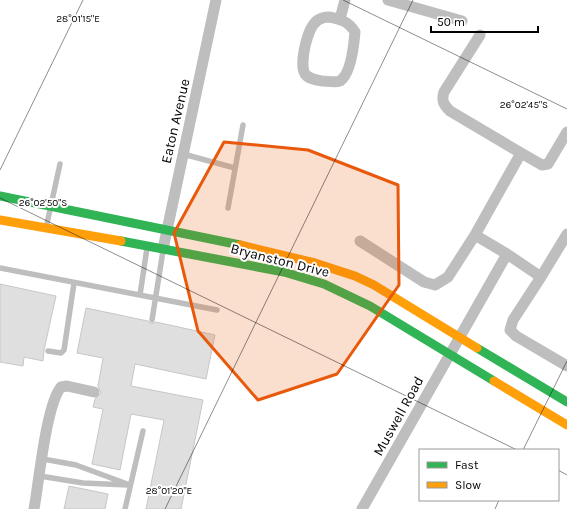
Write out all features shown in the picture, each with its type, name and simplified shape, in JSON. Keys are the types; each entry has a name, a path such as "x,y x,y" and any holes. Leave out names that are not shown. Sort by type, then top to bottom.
{"main road":[{"name":"Bryanston Drive","path":"0,196 166,229 275,253 346,272 374,285 567,402"},
{"name":"Bryanston Drive","path":"0,220 284,272 324,284 370,306 567,425"}],"street":[{"name":"Eaton Avenue","path":"163,249 166,229 216,0"},
{"path":"340,19 345,0"},
{"path":"388,0 462,20"},
{"path":"329,17 340,19 352,26 355,32 354,43 347,71 340,80 336,82 315,80 307,76 304,72 303,64 310,29 317,20 322,18 329,17"},
{"path":"480,35 444,92 443,103 450,111 542,165 548,164 567,132"},
{"path":"360,241 424,282 435,285 448,277 475,235 521,153"},
{"path":"567,234 514,320 510,330 516,336 567,366"},
{"path":"475,235 541,277"},
{"name":"Muswell Road","path":"362,509 507,254"},
{"path":"34,509 50,412 58,391 61,387 67,386 94,392"}],"lane":[{"path":"228,208 243,125"},
{"path":"183,154 235,168"},
{"path":"46,228 60,164"},
{"path":"140,295 147,246"},
{"path":"152,320 163,249"},
{"path":"0,268 217,310"},
{"path":"48,351 61,353 64,350 74,283"},
{"path":"125,509 143,431"},
{"path":"43,459 76,465 130,485"},
{"path":"40,476 83,483 130,485"}],"highlighted area":[{"path":"224,142 308,150 398,185 399,285 337,374 258,400 198,331 174,233"}],"building":[{"path":"0,284 56,296 43,361 24,357 23,366 0,362"},
{"path":"86,308 148,321 151,324 156,322 215,335 206,379 135,364 131,386 203,400 181,509 146,509 164,420 131,414 120,470 92,464 103,409 93,407 95,399 101,393 98,386 103,358 77,353"},
{"path":"69,486 108,494 105,509 64,509"}],"traffic: fast":[{"path":"0,196 240,245"},
{"path":"121,241 284,272 324,284 370,306 494,381"},
{"path":"477,348 567,402"}],"traffic: slow":[{"path":"0,220 121,241"},
{"path":"240,245 315,263 355,276 374,285 477,348"},
{"path":"494,381 567,425"}]}
